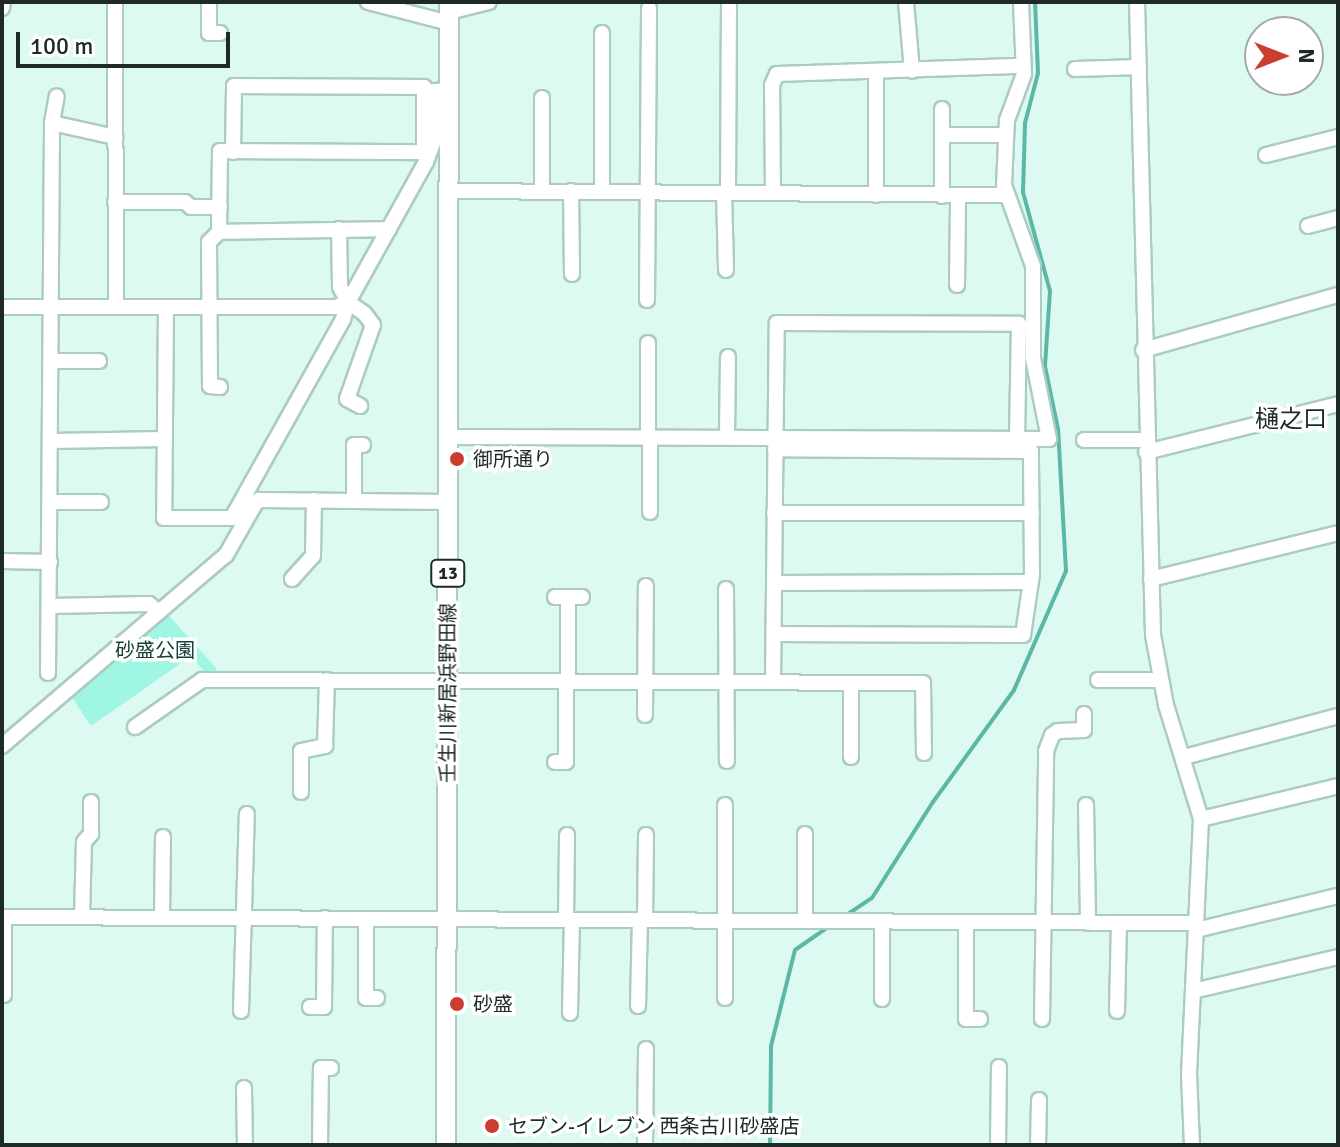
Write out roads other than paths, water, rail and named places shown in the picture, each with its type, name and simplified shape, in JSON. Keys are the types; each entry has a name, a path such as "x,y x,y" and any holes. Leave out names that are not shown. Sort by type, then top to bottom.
{"main road":[{"name":"壬生川新居浜野田線","path":"446,1145 449,12"}],"street":[{"path":"115,2 116,307"},
{"path":"209,2 209,33 220,33"},
{"path":"368,2 449,12 489,2"},
{"path":"726,270 729,2"},
{"path":"906,2 912,71"},
{"path":"987,443 1017,436 1049,439 1034,368 1033,266 1007,195 1004,135 1023,66 1021,2"},
{"path":"1137,2 1143,350 1153,635 1160,680 1201,819 1189,1074 1192,1145"},
{"path":"647,300 649,8"},
{"path":"602,33 602,191"},
{"path":"773,193 773,79 781,73 1023,66"},
{"path":"1075,69 1139,67"},
{"path":"876,71 876,195"},
{"path":"233,152 234,86 265,86 424,87 427,152"},
{"path":"2,746 156,608 226,555 250,501 343,319 348,302 434,140 434,91 449,90"},
{"path":"48,673 52,123 57,96"},
{"path":"542,98 542,191"},
{"path":"942,109 957,285"},
{"path":"52,123 115,137"},
{"path":"942,135 1004,135"},
{"path":"1266,155 1338,137"},
{"path":"220,387 210,386 209,242 219,232 220,151 427,152"},
{"path":"449,191 1007,195"},
{"path":"571,191 572,274"},
{"path":"115,202 185,202 191,207 220,207"},
{"path":"1308,226 1338,218"},
{"path":"339,229 340,287 348,302 364,313 373,325 347,399 360,406"},
{"path":"219,232 389,229"},
{"path":"1143,350 1338,295"},
{"path":"2,307 336,307 348,302"},
{"path":"166,307 164,518 232,518 250,501 259,500 448,502"},
{"path":"773,682 777,323 1019,324 1017,436"},
{"path":"648,343 650,512"},
{"path":"727,437 728,357"},
{"path":"51,361 99,361"},
{"path":"1084,440 1146,446 1338,404"},
{"path":"448,437 727,437 775,443 987,443 1031,451 1031,582 1023,635 774,634"},
{"path":"51,441 165,439"},
{"path":"354,501 354,445 363,445"},
{"path":"292,579 313,556 314,500"},
{"path":"50,502 101,502"},
{"path":"774,513 1032,513"},
{"path":"1151,579 1338,533"},
{"path":"2,561 50,562"},
{"path":"774,583 1031,582"},
{"path":"645,715 646,586"},
{"path":"726,589 727,761"},
{"path":"555,762 566,762 569,597"},
{"path":"50,606 156,608"},
{"path":"135,727 202,680 923,683 924,753"},
{"path":"301,792 301,751 325,746 327,680"},
{"path":"1098,680 1160,680"},
{"path":"851,683 851,757"},
{"path":"1042,1019 1046,751 1052,735 1058,731 1084,730 1084,714"},
{"path":"1184,757 1338,716"},
{"path":"1201,819 1338,786"},
{"path":"82,917 84,842 91,834 91,802"},
{"path":"725,805 725,998"},
{"path":"1086,805 1088,923"},
{"path":"241,1011 247,814"},
{"path":"805,834 805,921"},
{"path":"567,835 570,1013"},
{"path":"638,1006 646,835"},
{"path":"162,918 163,837"},
{"path":"4,995 3,917 1043,922 1196,927 1338,896"},
{"path":"310,1007 324,1007 325,918"},
{"path":"366,919 366,998 377,998"},
{"path":"882,921 882,999"},
{"path":"966,922 966,1019 980,1019"},
{"path":"1117,1011 1119,923"},
{"path":"1193,991 1338,957"},
{"path":"645,1145 646,1049"},
{"path":"998,1145 999,1067"},
{"path":"320,1145 321,1068 331,1068"},
{"path":"244,1088 245,1145"},
{"path":"1038,1145 1039,1100"}],"waterway":[{"path":"845,916 872,898 933,802 1014,690 1066,571 1058,429 1045,366 1050,291 1023,192 1025,123 1038,73 1035,2"},
{"path":"770,1145 771,1046 795,950 831,925"}],"place":[{"name":"御所通り","path":"457,459"},
{"name":"砂盛","path":"457,1004"},
{"name":"セブン-イレブン 西条古川砂盛店","path":"492,1126"}],"district":[{"name":"樋之口","path":"1291,420"}],"park label":[{"name":"砂盛公園","path":"155,650"}]}
